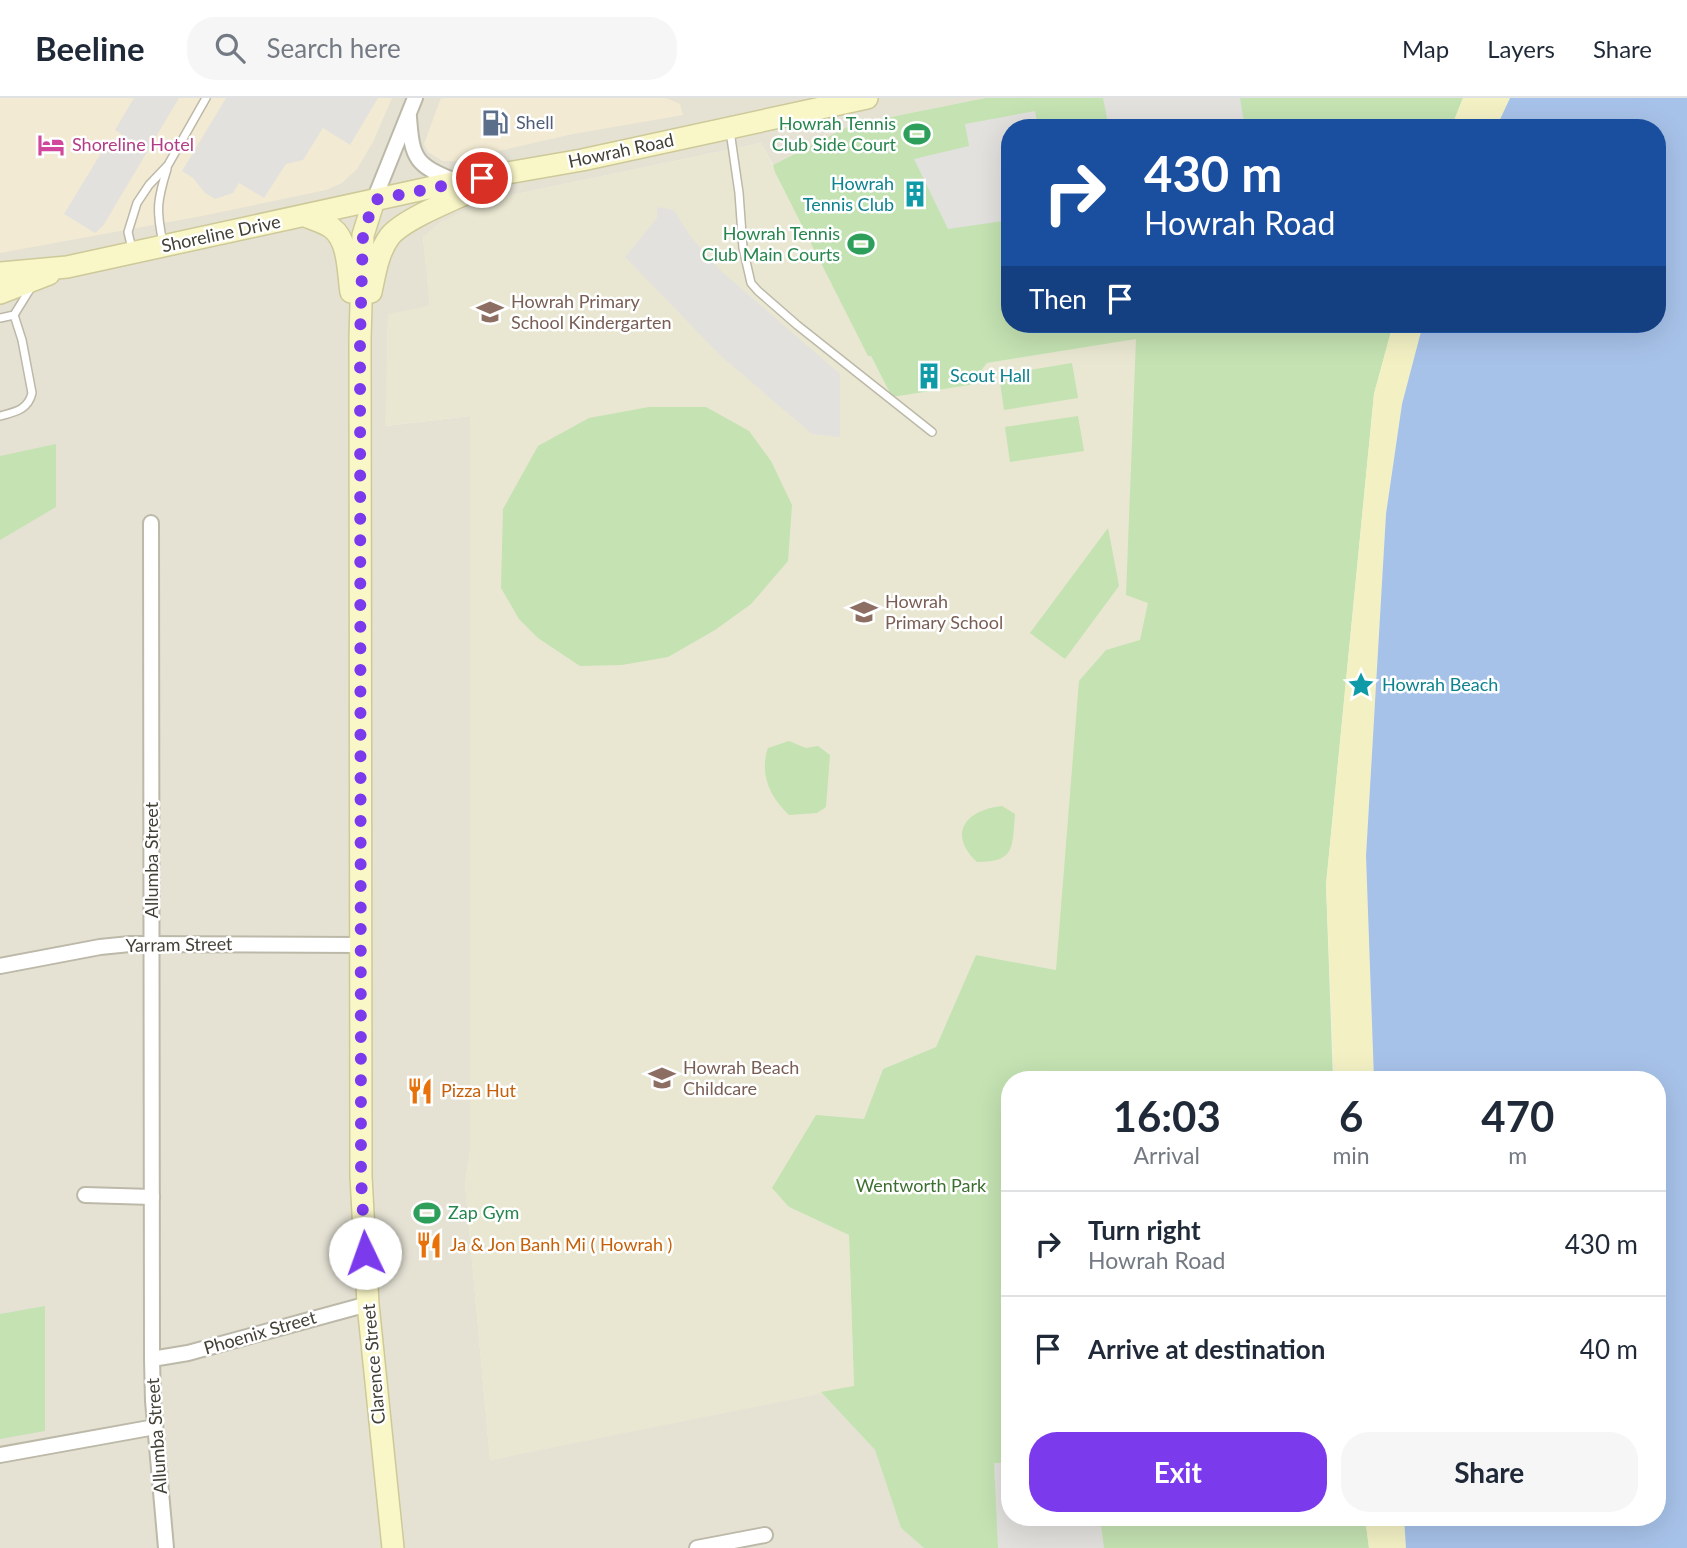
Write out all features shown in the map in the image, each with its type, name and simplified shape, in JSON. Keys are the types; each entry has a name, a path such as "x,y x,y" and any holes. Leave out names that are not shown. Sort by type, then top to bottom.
{"main road":[{"name":"Howrah Road","path":"374,200 867,98"},
{"path":"360,339 379,258 390,237 412,220 508,174"},
{"name":"Shoreline Drive","path":"0,273 67,267 374,200"},
{"name":"Clarence Street","path":"374,200 363,235 360,339 361,1177 368,1304 393,1548"},
{"path":"306,216 331,227 339,236 345,253 360,339"},
{"name":"Shoreline Drive","path":"0,293 67,267"}],"street":[{"path":"412,105 411,137 418,160 428,170 456,182"},
{"name":"Clarence Street","path":"374,200 412,105"},
{"name":"Allumba Street","path":"151,523 152,1359 166,1548"},
{"name":"Yarram Street","path":"0,966 100,947 152,944 360,945"},
{"path":"85,1195 152,1197"},
{"name":"Phoenix Street","path":"152,1359 188,1353 368,1304"},
{"path":"0,1455 155,1427"},
{"path":"698,1548 765,1535"}],"lane":[{"path":"164,246 157,203 168,165 206,98"},
{"path":"730,128 743,248 751,283 789,318 932,432"},
{"path":"132,253 128,232 137,203 168,165"},
{"path":"0,317 14,315 36,280"},
{"path":"0,416 15,413 26,406 32,393 22,340 14,315"}],"shaded area":[{"path":"0,98 985,98 851,125 773,165 761,143 488,200 423,237 430,306 388,315 386,426 470,416 470,1151 465,1183 490,1460 821,1392 875,1450 901,1528 924,1548 0,1548"},
{"path":"0,98 392,98 373,142 357,169 342,183 326,190 0,253"},
{"path":"134,98 179,98 103,226 95,233 64,214 106,145 115,150 124,136 115,130"},
{"path":"226,98 378,98 350,145 323,128 303,160 286,164 264,198 239,183 233,193 215,199 182,171"},
{"name":"Shell","path":"441,98 666,98 680,104 683,115 573,134 455,161 443,161 428,152 424,144"},
{"path":"1103,98 1240,98 1244,119 1107,119"},
{"path":"1035,111 1036,119 1001,119 1001,221 948,229 914,159 969,146 965,124"},
{"name":"Howrah Primary School","path":"761,143 892,397 970,385 987,363 1152,336 1213,1000 976,955 936,1047 883,1069 864,1120 789,1207 849,1235 854,1387 490,1460 465,1183 470,1151 470,416 385,426 388,314 430,306 423,237 440,222 488,200"},
{"path":"657,207 674,210 691,237 722,272 840,374 840,437 812,434 721,356 625,257 657,218"},
{"path":"994,1463 1001,1463 1001,1526 1101,1526 1104,1548 998,1548"}],"green space":[{"name":"Wentworth Park","path":"985,98 1463,98 1455,119 1001,119 1001,333 1391,333 1374,394 1326,885 1333,1071 1001,1071 1001,1526 1366,1526 1369,1548 924,1548 901,1528 875,1450 821,1392 854,1386 849,1235 789,1207 772,1188 816,1115 864,1119 883,1069 936,1047 976,955 1056,970 1079,681 1106,650 1140,640 1148,603 1126,595 1136,339 987,363 970,385 892,397 871,356 868,356 773,165 851,125"},
{"path":"1072,363 1078,398 1004,410 999,375"},
{"path":"649,407 706,407 749,431 771,461 792,505 788,561 751,604 715,630 668,657 622,665 580,666 538,638 519,619 501,588 503,509 538,446 589,418"},
{"path":"1078,416 1084,451 1010,462 1005,427"},
{"path":"56,444 56,507 0,540 0,456"},
{"path":"1108,528 1119,586 1065,659 1030,633"},
{"path":"789,741 806,748 818,746 830,755 826,807 817,813 789,815 776,801 768,785 765,767 768,748"},
{"path":"1002,806 1015,814 1010,850 999,859 977,862 963,842 965,825 979,812"},
{"path":"45,1306 45,1431 0,1439 0,1314"}],"sand":[{"path":"1463,98 1510,98 1500,119 1455,119"},
{"name":"Howrah Beach","path":"1391,333 1421,333 1402,404 1386,514 1366,856 1374,1071 1334,1071 1326,885 1374,394"},
{"path":"1366,1526 1405,1526 1406,1548 1369,1548"}],"water":[{"path":"1510,98 1687,98 1687,1548 1406,1548 1405,1526 1666,1526 1666,1071 1374,1071 1366,856 1386,514 1402,404 1421,333 1666,333 1666,119 1500,119"}],"place":[{"name":"Shell","path":"495,123"},
{"name":"Howrah Tennis Club Side Court","path":"917,134"},
{"name":"Shoreline Hotel","path":"51,145"},
{"name":"Howrah Tennis Club","path":"915,194"},
{"name":"Howrah Tennis Club Main Courts","path":"861,244"},
{"name":"Howrah Primary School Kindergarten","path":"490,312"},
{"name":"Scout Hall","path":"929,376"},
{"name":"Howrah Primary School","path":"864,612"},
{"name":"Howrah Beach","path":"1361,685"},
{"name":"Howrah Beach Childcare","path":"662,1078"},
{"name":"Pizza Hut","path":"420,1091"},
{"name":"Zap Gym","path":"427,1213"},
{"name":"Ja & Jon Banh Mi ( Howrah )","path":"429,1245"}],"route":[{"path":"365,1253 361,1177 360,945 360,339 363,235 374,200 482,178"}]}
